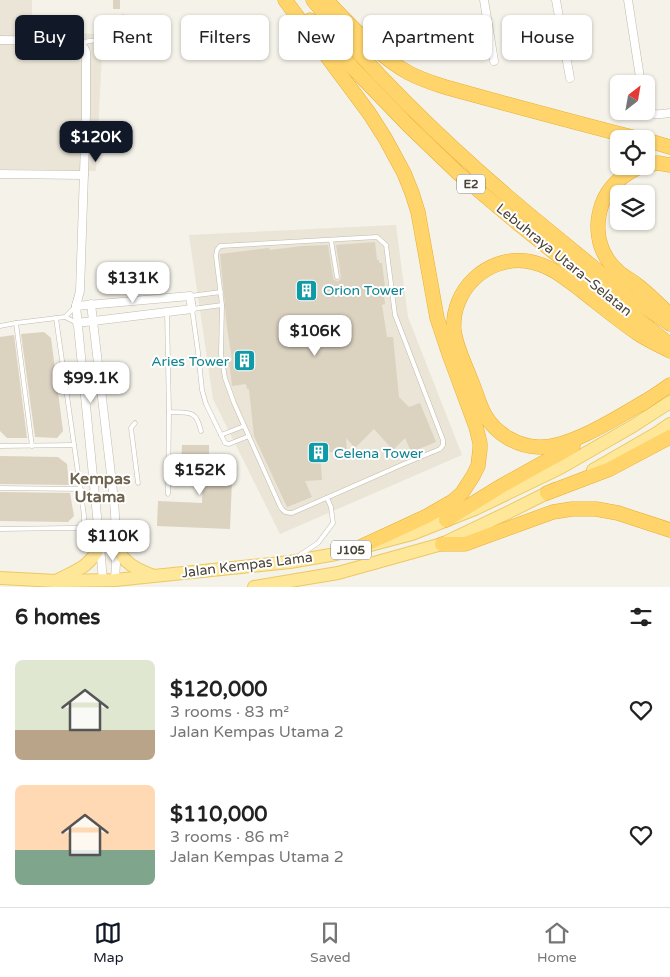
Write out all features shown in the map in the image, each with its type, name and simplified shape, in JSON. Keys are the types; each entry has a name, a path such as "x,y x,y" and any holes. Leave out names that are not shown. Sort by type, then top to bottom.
{"highway":[{"path":"285,0 369,113 404,173 418,212 437,318 480,442 478,466 462,493 453,501 427,516 360,547"},
{"name":"Lebuhraya Utara–Selatan","path":"294,0 351,66 458,173 670,346"},
{"name":"Lebuhraya Utara–Selatan","path":"313,0 341,34 400,98 454,150 627,295 670,324"},
{"path":"326,0 388,59 422,79 610,131"},
{"path":"655,143 670,147"},
{"path":"655,164 670,165"},
{"path":"624,175 612,186 599,213 598,236 600,247 619,272 637,284 670,315"},
{"path":"649,400 582,436 552,447 523,445 510,439 496,429 485,415 456,342 454,329 458,302 464,289 475,277 500,263 526,261 541,264 561,276 638,334 670,351"},
{"path":"446,520 576,444 649,400 670,385"},
{"path":"547,493 610,469 670,437"},
{"path":"442,544 465,544 553,512 572,510 596,509 618,513 670,530"}],"main road":[{"name":"Jalan Kempas Lama","path":"0,578 109,584 156,576 290,562 336,554 412,534 475,509 560,468 633,426 670,402"},
{"name":"Jalan Kempas Lama","path":"254,587 338,573 442,544 606,463 670,424"},
{"path":"56,581 85,566 91,561 100,546"},
{"path":"117,546 119,553 128,563 156,576"}],"street":[{"path":"484,0 494,61"},
{"path":"556,0 570,78"},
{"path":"628,0 640,75"},
{"path":"0,40 15,40"},
{"path":"84,49 86,52 84,175 80,291 76,306 100,546 109,584"},
{"path":"655,115 670,113"},
{"path":"0,174 84,175"},
{"path":"80,291 91,304 114,500 117,546 109,584"},
{"path":"76,306 190,296 192,309 77,323"}],"lane":[{"path":"377,237 386,245 394,315 443,443 440,449 292,513 287,513 282,511 248,436 225,378 221,354 222,305 216,256 220,246 331,240 377,237"},
{"path":"331,240 337,277"},
{"path":"190,296 221,292"},
{"path":"222,305 192,309 202,390 206,404 225,443 228,444 248,436"},
{"path":"65,317 76,306"},
{"path":"167,312 168,494"},
{"path":"0,326 65,317 77,323"},
{"path":"0,529 79,528 84,523 56,318"},
{"path":"16,323 32,446"},
{"path":"169,412 194,415 199,421 201,431"},
{"path":"135,423 131,428 138,483"},
{"path":"222,435 244,426"},
{"path":"0,446 74,445"},
{"path":"0,488 80,489"},
{"path":"290,562 318,543 333,523 331,507 327,498"}],"shaded area":[{"path":"0,0 32,0 32,15 15,15 15,60 84,60 84,33 94,34 94,60 102,60 96,171 0,169"},
{"path":"396,225 408,317 462,455 280,534 213,399 189,235"}],"building":[{"path":"113,0 120,0 120,9 113,9"},
{"path":"375,242 377,260 379,260 379,263 382,263 385,304 382,305 387,337 393,337 399,397 409,407 420,403 436,442 411,452 405,438 393,450 374,429 355,448 346,438 347,451 320,453 322,480 305,481 312,497 287,507 254,436 249,389 247,389 246,384 232,386 229,361 232,360 220,254 269,248 270,250 328,245 333,278 337,281 340,280 341,276 336,245"},
{"path":"44,332 51,338 63,431 57,438 35,437 21,334"},
{"path":"14,335 27,438 7,438 0,431 0,337"},
{"path":"182,445 209,445 209,471 221,471 221,480 232,481 230,529 157,526 158,501 202,503 203,480 187,479 187,464 181,464"},
{"path":"0,456 58,457 67,464 69,485 0,484"},
{"path":"0,492 70,493 74,516 68,522 0,521"}],"place":[{"name":"Orion Tower","path":"307,290"},
{"name":"Aries Tower","path":"245,361"},
{"name":"Celena Tower","path":"318,453"}],"district":[{"name":"Kempas Utama","path":"100,488"}]}
